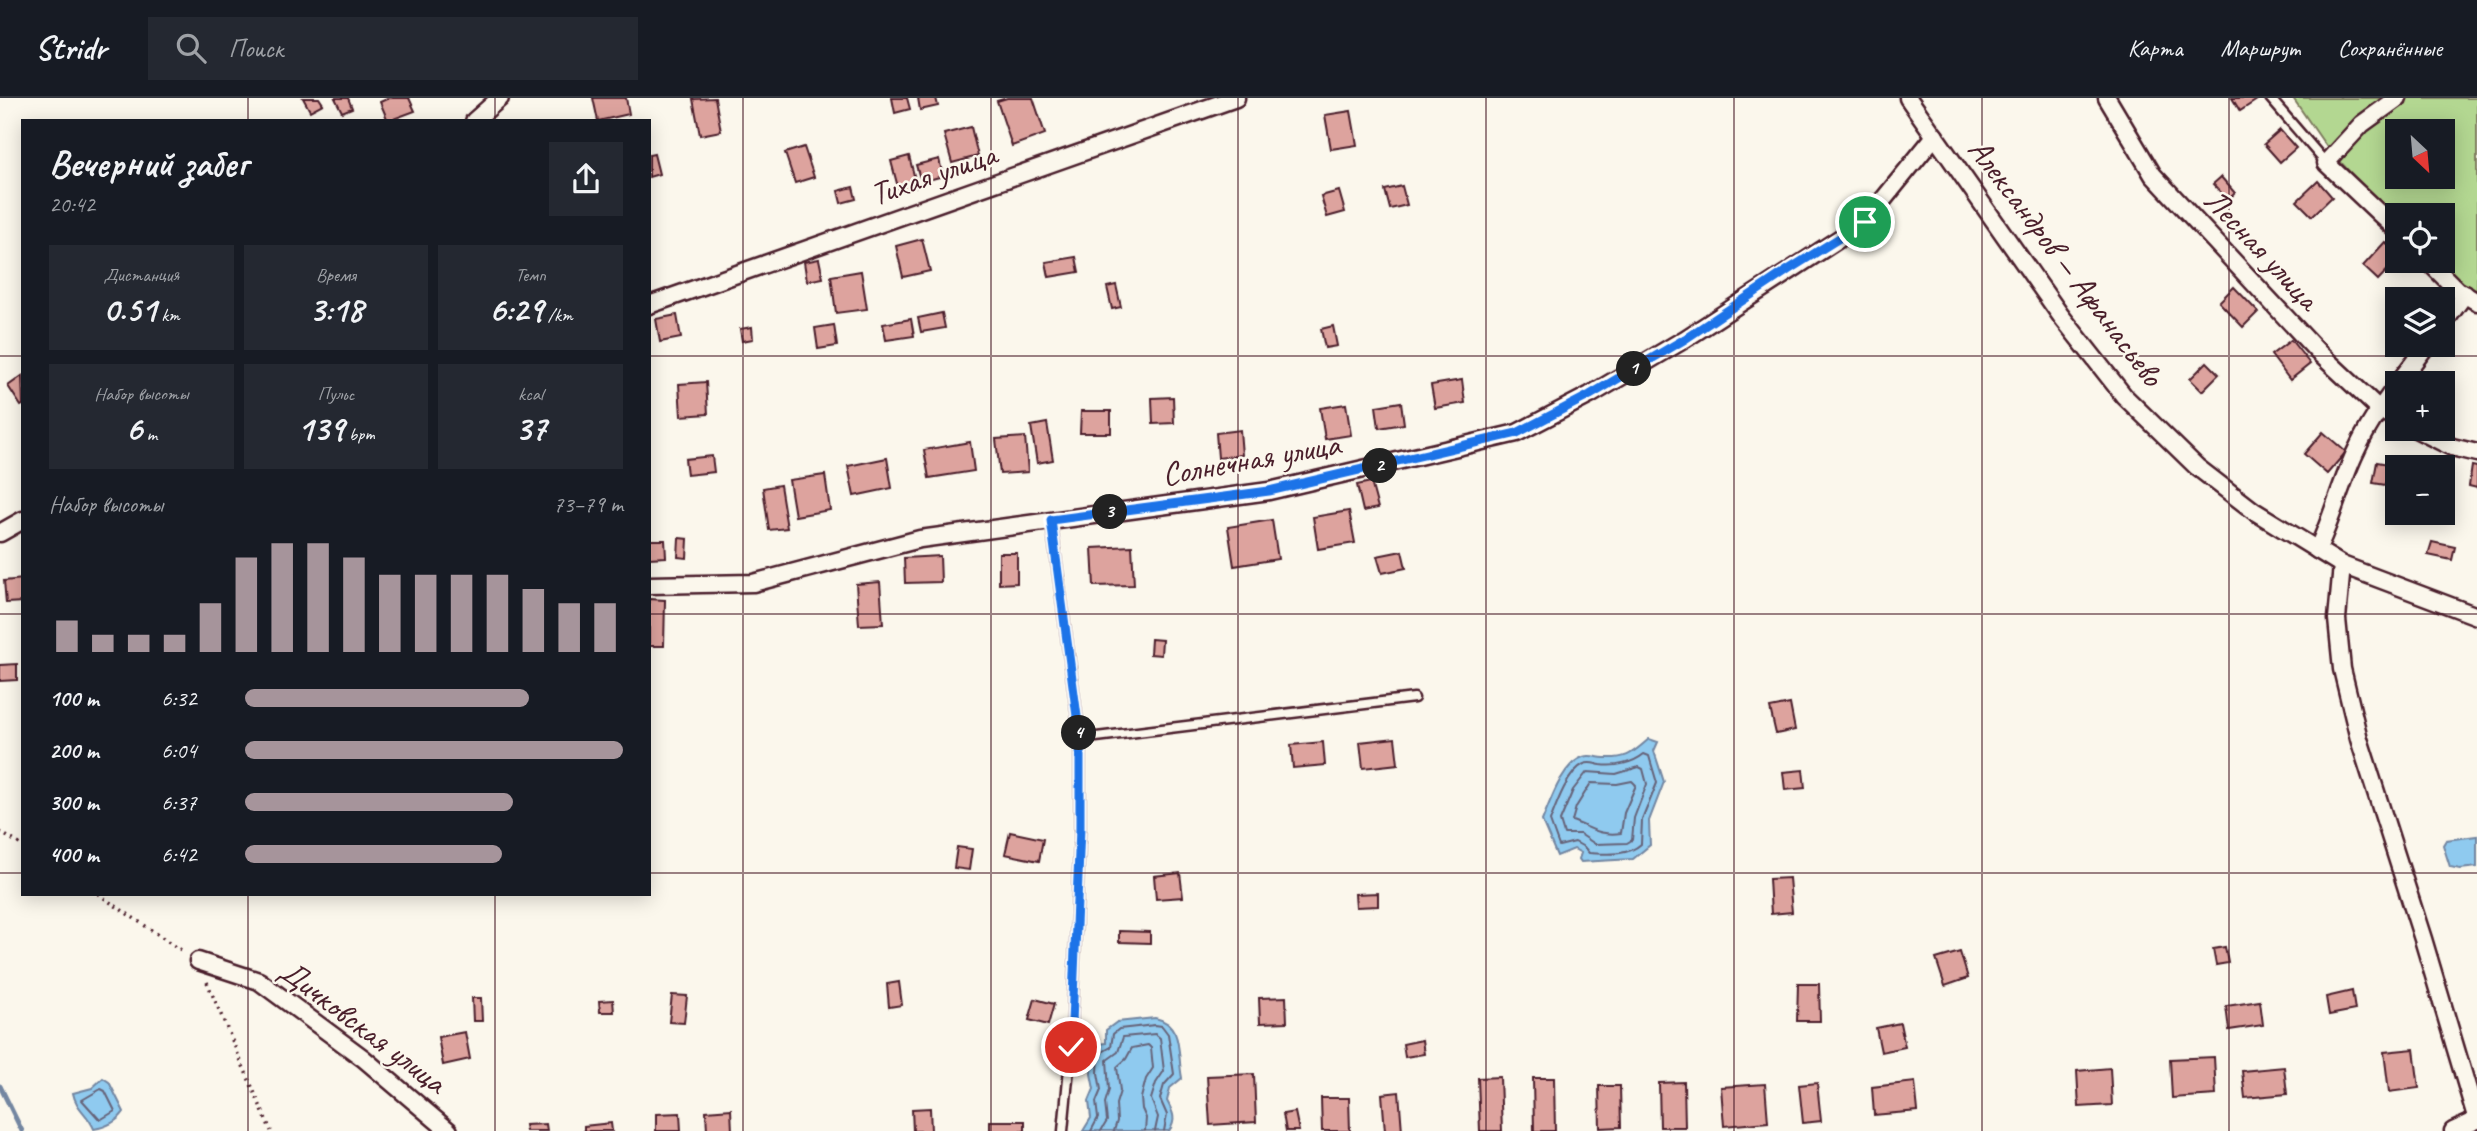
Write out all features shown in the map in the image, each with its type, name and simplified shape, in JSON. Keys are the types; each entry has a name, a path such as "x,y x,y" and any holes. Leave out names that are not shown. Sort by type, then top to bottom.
{"street":[{"path":"476,119 500,98"},
{"name":"Тихая улица","path":"651,304 1236,98"},
{"name":"Александров — Афанасьево","path":"1908,98 2061,316 2124,396 2197,467 2254,511 2342,565 2477,616"},
{"name":"Лесная улица","path":"2107,98 2153,175 2318,352 2385,412"},
{"path":"2385,219 2326,163 2362,124 2398,98"},
{"name":"Солнечная улица","path":"651,585 753,583 920,539 1269,491 1517,433 1590,395 1685,339 1865,222 1935,136"},
{"path":"2440,273 2471,298 2455,313"},
{"path":"2317,550 2331,521 2356,450 2385,401"},
{"path":"2441,441 2477,453"},
{"path":"0,533 21,521"},
{"path":"2342,565 2337,620 2342,669 2359,739 2477,1120 2453,1131"},
{"name":"Дичковская улица","path":"198,961 259,981 363,1058 449,1131"}],"lane":[{"path":"2270,98 2326,163"},
{"path":"1051,520 1080,739 1080,828 1071,1047 1063,1131"},
{"path":"1080,739 1414,698"}],"path":[{"path":"0,832 21,845"},
{"path":"102,896 198,961 271,1131"}],"green space":[{"path":"2293,98 2477,98 2477,291 2449,279 2443,273 2455,273 2455,203 2385,203 2385,211 2326,146"}],"water":[{"path":"1649,739 1658,742 1654,751 1664,782 1649,821 1650,845 1633,859 1581,862 1581,853 1574,849 1557,856 1542,821 1558,784 1569,767 1586,756 1625,756"},
{"path":"2477,836 2477,867 2450,867 2443,845 2446,840"},
{"path":"1155,1018 1171,1027 1178,1041 1182,1078 1170,1088 1167,1101 1173,1120 1169,1131 1083,1131 1091,1118 1089,1101 1094,1089 1091,1074 1092,1051 1098,1044 1106,1043 1106,1030 1117,1022"},
{"path":"103,1078 109,1082 124,1112 111,1124 94,1129 73,1093 92,1088"}],"building":[{"path":"303,98 319,98 323,104 310,111"},
{"path":"335,98 348,98 352,108 342,112"},
{"path":"389,98 409,98 415,111 387,119 380,102"},
{"path":"593,98 626,98 629,114 598,119"},
{"path":"715,98 721,131 700,135 693,99"},
{"path":"892,98 907,98 910,109 895,113"},
{"path":"918,98 936,98 938,106 920,110"},
{"path":"1007,98 1033,98 1045,134 1012,146 997,101"},
{"path":"2232,98 2256,98 2257,100 2240,111"},
{"path":"1351,111 1357,145 1331,149 1325,115"},
{"path":"971,127 978,156 952,163 944,134"},
{"path":"2280,130 2296,148 2280,162 2264,144"},
{"path":"804,147 814,177 795,183 785,153"},
{"path":"654,154 659,174 651,176 651,155"},
{"path":"909,156 917,187 899,191 891,161"},
{"path":"939,159 943,176 921,182 916,165"},
{"path":"2221,177 2235,193 2228,200 2213,184"},
{"path":"2318,181 2332,197 2312,216 2297,201"},
{"path":"1402,186 1407,205 1390,209 1385,190"},
{"path":"853,187 856,199 841,203 838,191"},
{"path":"1339,191 1345,212 1327,217 1321,196"},
{"path":"922,239 930,271 903,277 896,246"},
{"path":"2385,242 2385,273 2378,280 2363,266"},
{"path":"1076,257 1079,272 1049,277 1046,262"},
{"path":"819,259 823,278 807,281 804,262"},
{"path":"861,271 867,309 836,313 831,276"},
{"path":"1116,285 1121,307 1112,309 1107,287"},
{"path":"2234,287 2258,312 2243,327 2219,302"},
{"path":"942,313 945,328 921,332 918,318"},
{"path":"677,315 681,338 660,342 656,319"},
{"path":"911,319 914,336 886,340 883,324"},
{"path":"834,325 837,346 818,349 815,328"},
{"path":"1333,326 1337,346 1325,348 1321,329"},
{"path":"752,327 753,339 742,341 740,329"},
{"path":"2291,340 2310,364 2290,380 2271,355"},
{"path":"2207,362 2219,374 2202,391 2190,379"},
{"path":"21,377 21,406 8,386"},
{"path":"1462,380 1465,403 1435,408 1431,385"},
{"path":"706,382 708,414 681,416 679,384"},
{"path":"1173,397 1174,423 1153,424 1152,398"},
{"path":"1401,402 1404,424 1379,428 1376,406"},
{"path":"1346,404 1351,435 1325,439 1320,408"},
{"path":"1081,411 1111,411 1111,433 1080,433"},
{"path":"1047,423 1053,460 1037,463 1031,426"},
{"path":"1240,430 1242,455 1218,458 1216,433"},
{"path":"2323,432 2346,452 2327,474 2304,454"},
{"path":"1025,437 1028,472 1000,474 996,439"},
{"path":"970,442 974,471 929,478 924,450"},
{"path":"712,456 714,472 687,475 685,459"},
{"path":"887,458 892,488 854,496 848,466"},
{"path":"2377,462 2385,463 2385,485 2373,483"},
{"path":"2472,466 2477,467 2477,488 2469,486"},
{"path":"825,475 830,510 795,516 789,480"},
{"path":"1371,482 1378,508 1363,511 1357,485"},
{"path":"780,485 787,528 769,530 763,488"},
{"path":"1349,511 1355,543 1318,549 1313,517"},
{"path":"1272,520 1278,559 1234,566 1228,527"},
{"path":"679,538 688,539 687,558 678,557"},
{"path":"651,540 665,540 666,557 651,558"},
{"path":"2432,542 2455,547 2452,560 2428,555"},
{"path":"1132,546 1134,585 1094,586 1092,548"},
{"path":"1402,551 1406,568 1382,573 1377,556"},
{"path":"999,553 1017,553 1017,583 999,584"},
{"path":"940,556 941,582 905,583 904,558"},
{"path":"21,579 21,602 6,603 4,581"},
{"path":"880,582 883,624 859,625 856,584"},
{"path":"651,599 665,600 664,646 651,646"},
{"path":"1151,639 1162,640 1161,655 1150,654"},
{"path":"17,664 17,680 0,681 0,665"},
{"path":"1790,704 1795,730 1776,734 1770,708"},
{"path":"1395,738 1398,764 1363,768 1360,742"},
{"path":"1323,742 1325,765 1293,768 1291,745"},
{"path":"1803,770 1805,788 1785,790 1783,772"},
{"path":"1010,832 1043,839 1039,861 1005,854"},
{"path":"957,847 972,849 969,870 954,868"},
{"path":"1180,873 1183,897 1156,899 1154,876"},
{"path":"1789,878 1792,912 1771,914 1769,879"},
{"path":"1378,893 1378,906 1356,907 1355,894"},
{"path":"1119,931 1150,932 1150,943 1119,942"},
{"path":"2225,947 2228,963 2216,965 2213,949"},
{"path":"1960,952 1968,978 1945,986 1936,959"},
{"path":"899,982 902,1005 889,1007 887,984"},
{"path":"1798,984 1819,984 1820,1021 1797,1021"},
{"path":"2352,991 2355,1010 2329,1015 2326,997"},
{"path":"672,995 687,996 684,1023 669,1022"},
{"path":"1286,997 1287,1022 1260,1023 1259,998"},
{"path":"472,998 481,998 482,1021 473,1021"},
{"path":"1035,999 1054,1004 1048,1025 1029,1020"},
{"path":"613,1000 614,1012 600,1012 599,1001"},
{"path":"2260,1001 2263,1025 2229,1030 2226,1006"},
{"path":"1900,1023 1905,1047 1881,1052 1876,1028"},
{"path":"465,1032 470,1059 443,1065 438,1037"},
{"path":"1422,1040 1424,1054 1405,1057 1403,1044"},
{"path":"2414,1049 2419,1088 2389,1092 2384,1052"},
{"path":"2214,1057 2216,1095 2172,1098 2170,1059"},
{"path":"2284,1067 2287,1094 2245,1098 2242,1071"},
{"path":"2110,1068 2112,1105 2079,1107 2077,1071"},
{"path":"1254,1074 1256,1122 1210,1125 1207,1076"},
{"path":"1500,1077 1502,1131 1480,1131 1478,1078"},
{"path":"1533,1078 1554,1078 1555,1131 1534,1131"},
{"path":"1684,1082 1685,1127 1660,1127 1659,1083"},
{"path":"1915,1082 1918,1111 1874,1115 1872,1087"},
{"path":"1817,1083 1821,1121 1803,1123 1799,1085"},
{"path":"1765,1084 1768,1122 1724,1126 1721,1087"},
{"path":"1599,1086 1620,1086 1621,1127 1600,1128"},
{"path":"1399,1092 1402,1131 1385,1131 1382,1094"},
{"path":"1321,1098 1349,1098 1350,1131 1322,1131"},
{"path":"930,1108 931,1131 913,1131 912,1109"},
{"path":"731,1109 732,1131 707,1131 706,1111"},
{"path":"1295,1112 1299,1131 1286,1131 1283,1114"},
{"path":"680,1113 681,1131 656,1131 656,1114"},
{"path":"990,1121 1025,1121 1025,1131 990,1131"},
{"path":"611,1123 612,1131 584,1131 584,1126"},
{"path":"546,1124 547,1131 526,1131 525,1125"}],"waterway":[{"path":"0,1086 22,1131"}],"route":[{"path":"1071,1047 1080,828 1080,739 1051,520 1269,491 1517,433 1590,395 1685,339 1865,222"}]}
